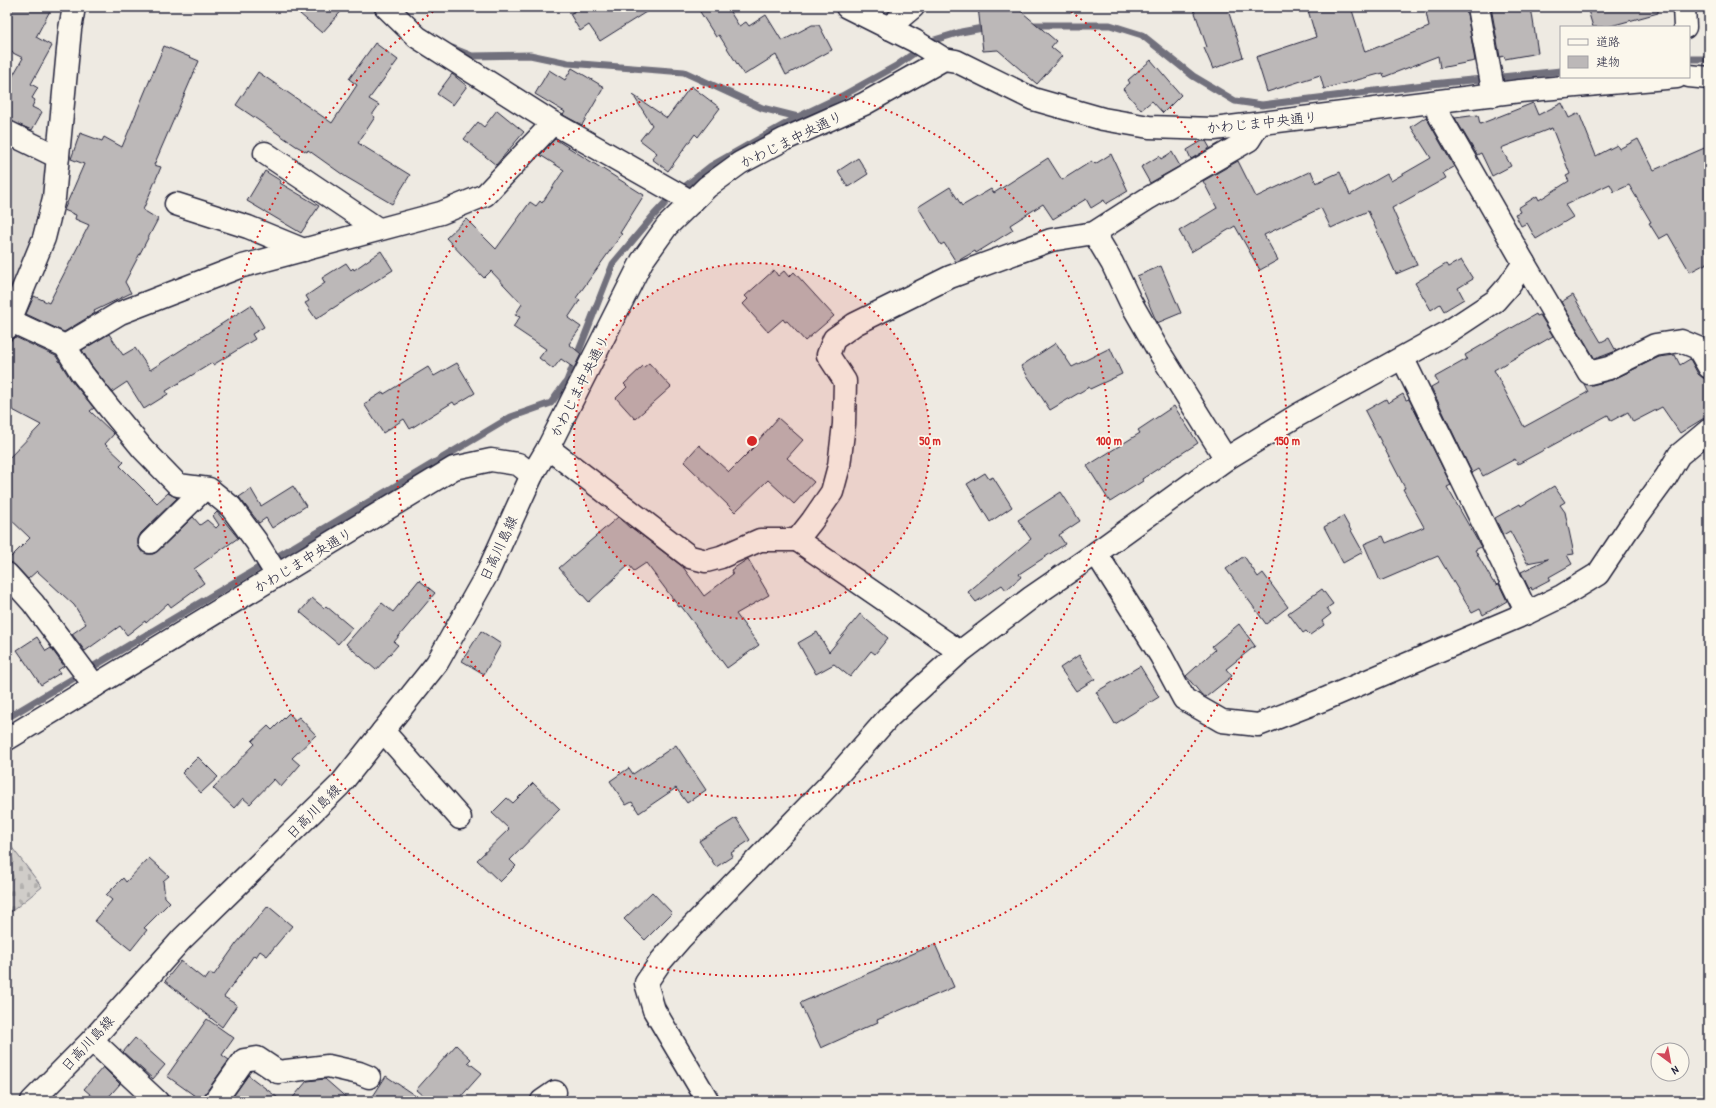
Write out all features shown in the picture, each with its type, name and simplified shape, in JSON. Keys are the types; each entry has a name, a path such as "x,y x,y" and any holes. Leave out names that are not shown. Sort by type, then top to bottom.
{"street":[{"path":"74,7 70,29 54,198 44,238 9,325 65,346 81,372 110,409 143,449 178,485 209,490 231,506 256,541 277,575"},
{"path":"386,7 417,37 553,123 692,202"},
{"path":"847,7 915,42 944,60"},
{"path":"888,28 913,7"},
{"path":"1478,7 1494,95"},
{"path":"1684,7 1685,26"},
{"name":"かわじま中央通り","path":"7,739 454,468 491,460 518,464 532,475 548,448 642,262 667,226 707,187 740,163 785,139 864,104 944,60 956,61 1033,99 1103,119 1149,127 1214,129 1494,95 1667,78"},
{"path":"1690,76 1709,78"},
{"path":"1437,102 1438,113 1589,373 1609,368 1655,345 1681,341 1698,348 1709,367"},
{"path":"65,346 120,313 239,268 441,213 485,195 553,123"},
{"path":"797,540 832,492 839,466 844,424 845,381 828,355 834,339 855,324 950,277 1051,240 1094,233 1249,140 1258,124"},
{"path":"7,132 58,157"},
{"path":"266,152 378,229"},
{"path":"176,204 248,227 304,250"},
{"path":"1094,233 1112,263 1130,301 1155,344 1226,459"},
{"path":"708,1101 654,1010 646,983 660,961 681,938 830,784 888,718 960,652 1032,597 1096,553 1226,459 1298,415 1445,334 1495,301 1509,286 1524,263"},
{"path":"1403,358 1527,613"},
{"path":"1096,553 1161,656 1184,699 1222,721 1258,725 1325,700 1527,613 1562,596 1598,574 1628,529 1666,477 1679,455 1709,430"},
{"path":"548,448 690,557 706,561 721,557 760,540 797,540 960,652"},
{"name":"日高川島線","path":"32,1101 92,1040 182,939 340,784 383,731 437,663 487,574 532,475"},
{"path":"150,542 204,489"},
{"path":"7,574 32,603 95,686"},
{"path":"383,731 460,818"},
{"path":"92,1040 157,1101"},
{"path":"215,1101 244,1060 257,1058 278,1072 328,1066 359,1073 369,1077"}],"shaded area":[{"path":"7,143 48,167 42,212 7,295"}],"green space":[{"path":"7,841 42,887 7,915"}],"building":[{"path":"7,7 52,7 36,37 52,46 31,84 38,88 32,98 35,100 32,107 42,112 32,130 7,120 7,86 23,58 7,50"},
{"path":"292,7 345,7 322,33"},
{"path":"578,7 654,7 600,41 589,25 580,31 570,14 579,8"},
{"path":"697,7 727,7 739,26 746,22 749,26 766,15 782,41 812,25 819,25 832,50 786,75 776,55 744,75 719,35 716,37"},
{"path":"978,7 1016,7 1056,41 1051,47 1062,56 1037,84 998,50 983,51"},
{"path":"1193,7 1227,7 1243,57 1213,69 1204,48 1207,47"},
{"path":"1307,7 1351,7 1365,52 1429,27 1426,12 1454,7 1466,7 1475,61 1440,68 1438,56 1384,77 1383,73 1324,89 1320,75 1267,92 1256,57 1316,37"},
{"path":"1491,7 1531,7 1538,53 1505,59 1504,56 1500,57"},
{"path":"1587,7 1658,7 1658,13 1611,26 1593,26"},
{"path":"375,43 398,60 369,99 379,105 372,115 375,117 358,143 410,175 392,204 346,177 308,150 307,152 296,146 236,105 258,72 332,123 357,85 349,79"},
{"path":"164,46 199,61 154,165 161,167 143,210 158,219 125,282 131,293 94,311 95,313 64,332 26,314 34,296 49,303 89,225 75,219 76,215 64,210 84,164 71,159 80,133 102,141 104,137 122,147"},
{"path":"1151,60 1181,95 1163,113 1152,101 1141,110 1123,89 1130,83 1128,80"},
{"path":"572,68 604,87 582,125 563,115 565,112 535,94 549,70 565,80"},
{"path":"452,74 467,86 453,105 437,94"},
{"path":"691,86 720,108 698,137 695,134 668,171 652,159 657,153 640,140 652,125 633,95 667,118"},
{"path":"1533,103 1538,115 1562,103 1569,118 1579,113 1596,156 1617,145 1619,149 1638,139 1654,170 1709,146 1709,262 1690,272 1668,234 1659,239 1649,223 1651,222 1629,185 1614,192 1610,184 1565,205 1573,217 1536,239 1527,223 1521,226 1515,214 1520,212 1518,208 1537,196 1539,200 1569,181 1566,176 1570,174 1552,128 1501,148 1511,166 1492,176 1481,153 1477,155 1455,118 1478,115 1480,124"},
{"path":"497,110 524,132 496,165 464,139 478,122 484,127"},
{"path":"1426,117 1454,167 1443,173 1446,178 1392,208 1417,265 1396,274 1368,211 1331,228 1321,208 1264,235 1278,260 1260,270 1235,226 1191,252 1179,231 1217,208 1203,181 1238,161 1256,197 1311,171 1316,183 1340,172 1350,195 1387,174 1391,181 1431,158 1411,127"},
{"path":"555,139 644,195 620,233 622,234 576,298 580,300 568,318 581,327 569,344 581,354 574,368 561,359 553,369 539,358 546,349 513,327 520,317 515,315 522,304 491,271 484,278 446,238 466,219 496,249 530,202 536,206 540,201 542,203 564,170 540,155"},
{"path":"1202,141 1206,141 1210,148 1191,159 1187,150"},
{"path":"1172,152 1180,166 1150,183 1141,167 1159,156 1161,159"},
{"path":"1111,154 1128,191 1106,204 1104,200 1091,208 1086,199 1053,219 1043,204 1010,225 1013,230 976,253 975,251 956,262 944,243 941,245 918,207 950,187 962,206 991,189 994,193 1048,158 1062,180 1092,161 1095,164"},
{"path":"858,158 868,174 848,187 838,171"},
{"path":"265,171 281,181 280,183 319,206 301,233 247,201"},
{"path":"381,251 393,270 316,319 305,303 309,301 306,296 325,283 322,278 346,263 351,270 353,268 354,270"},
{"path":"1461,260 1473,279 1458,288 1464,299 1444,311 1440,304 1431,310 1415,283 1446,264 1448,267"},
{"path":"1161,266 1181,313 1157,323 1137,276"},
{"path":"774,270 778,276 784,271 789,277 794,272 834,316 805,341 787,321 785,322 783,319 768,332 743,304 748,299 745,296"},
{"path":"1573,295 1601,342 1609,338 1616,351 1595,359 1561,302"},
{"path":"251,305 264,327 252,334 255,339 213,365 212,363 166,391 168,394 144,409 127,382 112,392 91,365 82,350 109,334 123,355 135,348 150,370"},
{"path":"1536,314 1537,316 1540,315 1553,336 1494,370 1524,427 1588,392 1584,384 1592,385 1612,380 1659,357 1675,355 1680,365 1690,359 1698,374 1703,378 1709,379 1709,415 1680,433 1662,407 1633,422 1628,412 1611,421 1608,415 1518,464 1515,459 1483,476 1479,469 1472,473 1431,387 1438,383 1435,377 1467,359 1465,355"},
{"path":"15,337 56,356 71,380 94,408 90,411 114,434 105,444 124,462 120,466 157,503 168,493 177,498 141,533 138,539 138,545 141,551 147,554 153,554 158,551 193,517 200,525 207,520 216,528 219,525 213,516 217,512 238,538 194,569 204,583 171,607 168,603 146,623 145,621 127,635 120,626 85,651 72,634 86,624 74,605 37,571 28,579 16,566 7,561 30,538 7,516 7,460 41,425 7,407 7,347 11,340"},
{"path":"1056,343 1072,367 1110,348 1122,374 1090,389 1089,387 1050,410 1021,366"},
{"path":"457,363 475,393 455,405 453,402 410,429 404,419 383,433 364,404 383,392 384,394 428,367 434,376"},
{"path":"649,363 671,387 635,419 616,398 627,387 624,384 643,366 644,367"},
{"path":"1403,394 1406,400 1409,399 1451,485 1447,487 1481,547 1475,550 1493,582 1495,582 1496,585 1499,584 1507,601 1483,615 1480,609 1472,613 1438,556 1380,581 1364,544 1383,536 1386,543 1424,527 1403,489 1405,488 1365,411 1386,399 1388,403"},
{"path":"1174,406 1198,443 1142,479 1143,481 1110,502 1087,466 1140,433 1138,430"},
{"path":"778,418 803,440 787,458 814,482 794,504 768,480 735,512 684,462 699,445 729,472 757,444 756,443"},
{"path":"985,473 989,479 993,477 1012,507 990,522 967,484"},
{"path":"293,486 306,506 272,528 266,518 259,523 239,497 251,489 261,506"},
{"path":"1554,486 1565,502 1560,505 1565,512 1574,554 1567,555 1572,564 1549,577 1551,580 1532,590 1531,587 1529,589 1521,572 1548,559 1527,563 1510,531 1503,535 1495,518 1520,504 1521,506"},
{"path":"1061,492 1080,521 1059,535 1065,544 1019,574 1021,577 1006,590 1002,585 976,602 968,592 1031,539 1018,520"},
{"path":"1343,516 1363,552 1343,563 1324,527"},
{"path":"618,517 630,528 631,527 683,567 704,596 733,574 731,570 748,559 769,595 736,614 759,645 727,668 681,606 679,607 646,563 634,571 629,565 589,602 559,568"},
{"path":"1244,556 1258,577 1263,573 1288,607 1266,624 1226,569"},
{"path":"419,580 435,593 394,642 398,645 376,670 346,644 382,603 393,612"},
{"path":"1322,589 1333,604 1327,608 1331,614 1322,621 1324,625 1310,635 1306,631 1303,633 1288,613"},
{"path":"312,598 324,608 326,606 352,628 338,644 300,612"},
{"path":"860,614 888,638 875,654 871,651 850,677 834,664 816,674 798,643 817,632 829,652"},
{"path":"1239,624 1255,646 1226,669 1232,676 1206,697 1202,695 1186,676 1215,650 1212,646"},
{"path":"481,631 501,644 484,674 462,661"},
{"path":"37,637 46,651 51,648 64,666 58,670 60,673 41,685 17,650"},
{"path":"1079,655 1095,679 1076,691 1060,668"},
{"path":"1140,666 1159,697 1115,724 1096,692"},
{"path":"289,713 295,720 299,717 316,735 292,758 300,765 281,787 274,779 250,804 243,798 234,808 213,788 255,744 252,741 268,726 272,730"},
{"path":"676,745 706,790 687,803 676,788 639,813 632,802 626,805 610,781 629,768 633,774"},
{"path":"198,757 218,777 201,793 182,773"},
{"path":"533,783 560,809 510,860 516,866 500,882 477,860 509,829 492,813 507,798 513,803"},
{"path":"736,818 750,840 731,853 733,856 716,867 699,841"},
{"path":"149,858 169,876 163,881 165,897 170,902 144,928 147,930 131,950 95,921 112,900 106,895 123,878 126,882"},
{"path":"652,892 672,913 645,940 624,919"},
{"path":"268,906 292,926 267,956 260,951 256,957 254,955 224,997 237,1005 222,1027 165,981 181,961 205,980 210,973 214,975 236,944"},
{"path":"935,944 954,987 877,1020 878,1022 821,1048 800,1003"},
{"path":"207,1019 234,1038 222,1055 229,1060 205,1094 202,1101 167,1076"},
{"path":"135,1038 165,1065 153,1079 123,1052"},
{"path":"456,1045 471,1059 468,1062 482,1073 457,1101 429,1101 416,1090"},
{"path":"103,1067 120,1084 105,1101 98,1101 84,1089"},
{"path":"248,1075 282,1101 230,1101"},
{"path":"386,1076 423,1101 370,1101"},
{"path":"325,1079 350,1101 290,1101 307,1081"}],"waterway":[{"path":"1029,25 1110,25 1142,35 1193,76 1235,101 1262,105 1432,84 1560,71"},
{"path":"7,718 511,417 551,403 567,381 613,264 668,200 711,166 798,117 842,96 896,66 931,41 961,32 988,27"},
{"path":"452,48 472,56 530,55 568,63 684,72 762,108 798,117"},
{"path":"1690,59 1709,59"}]}
